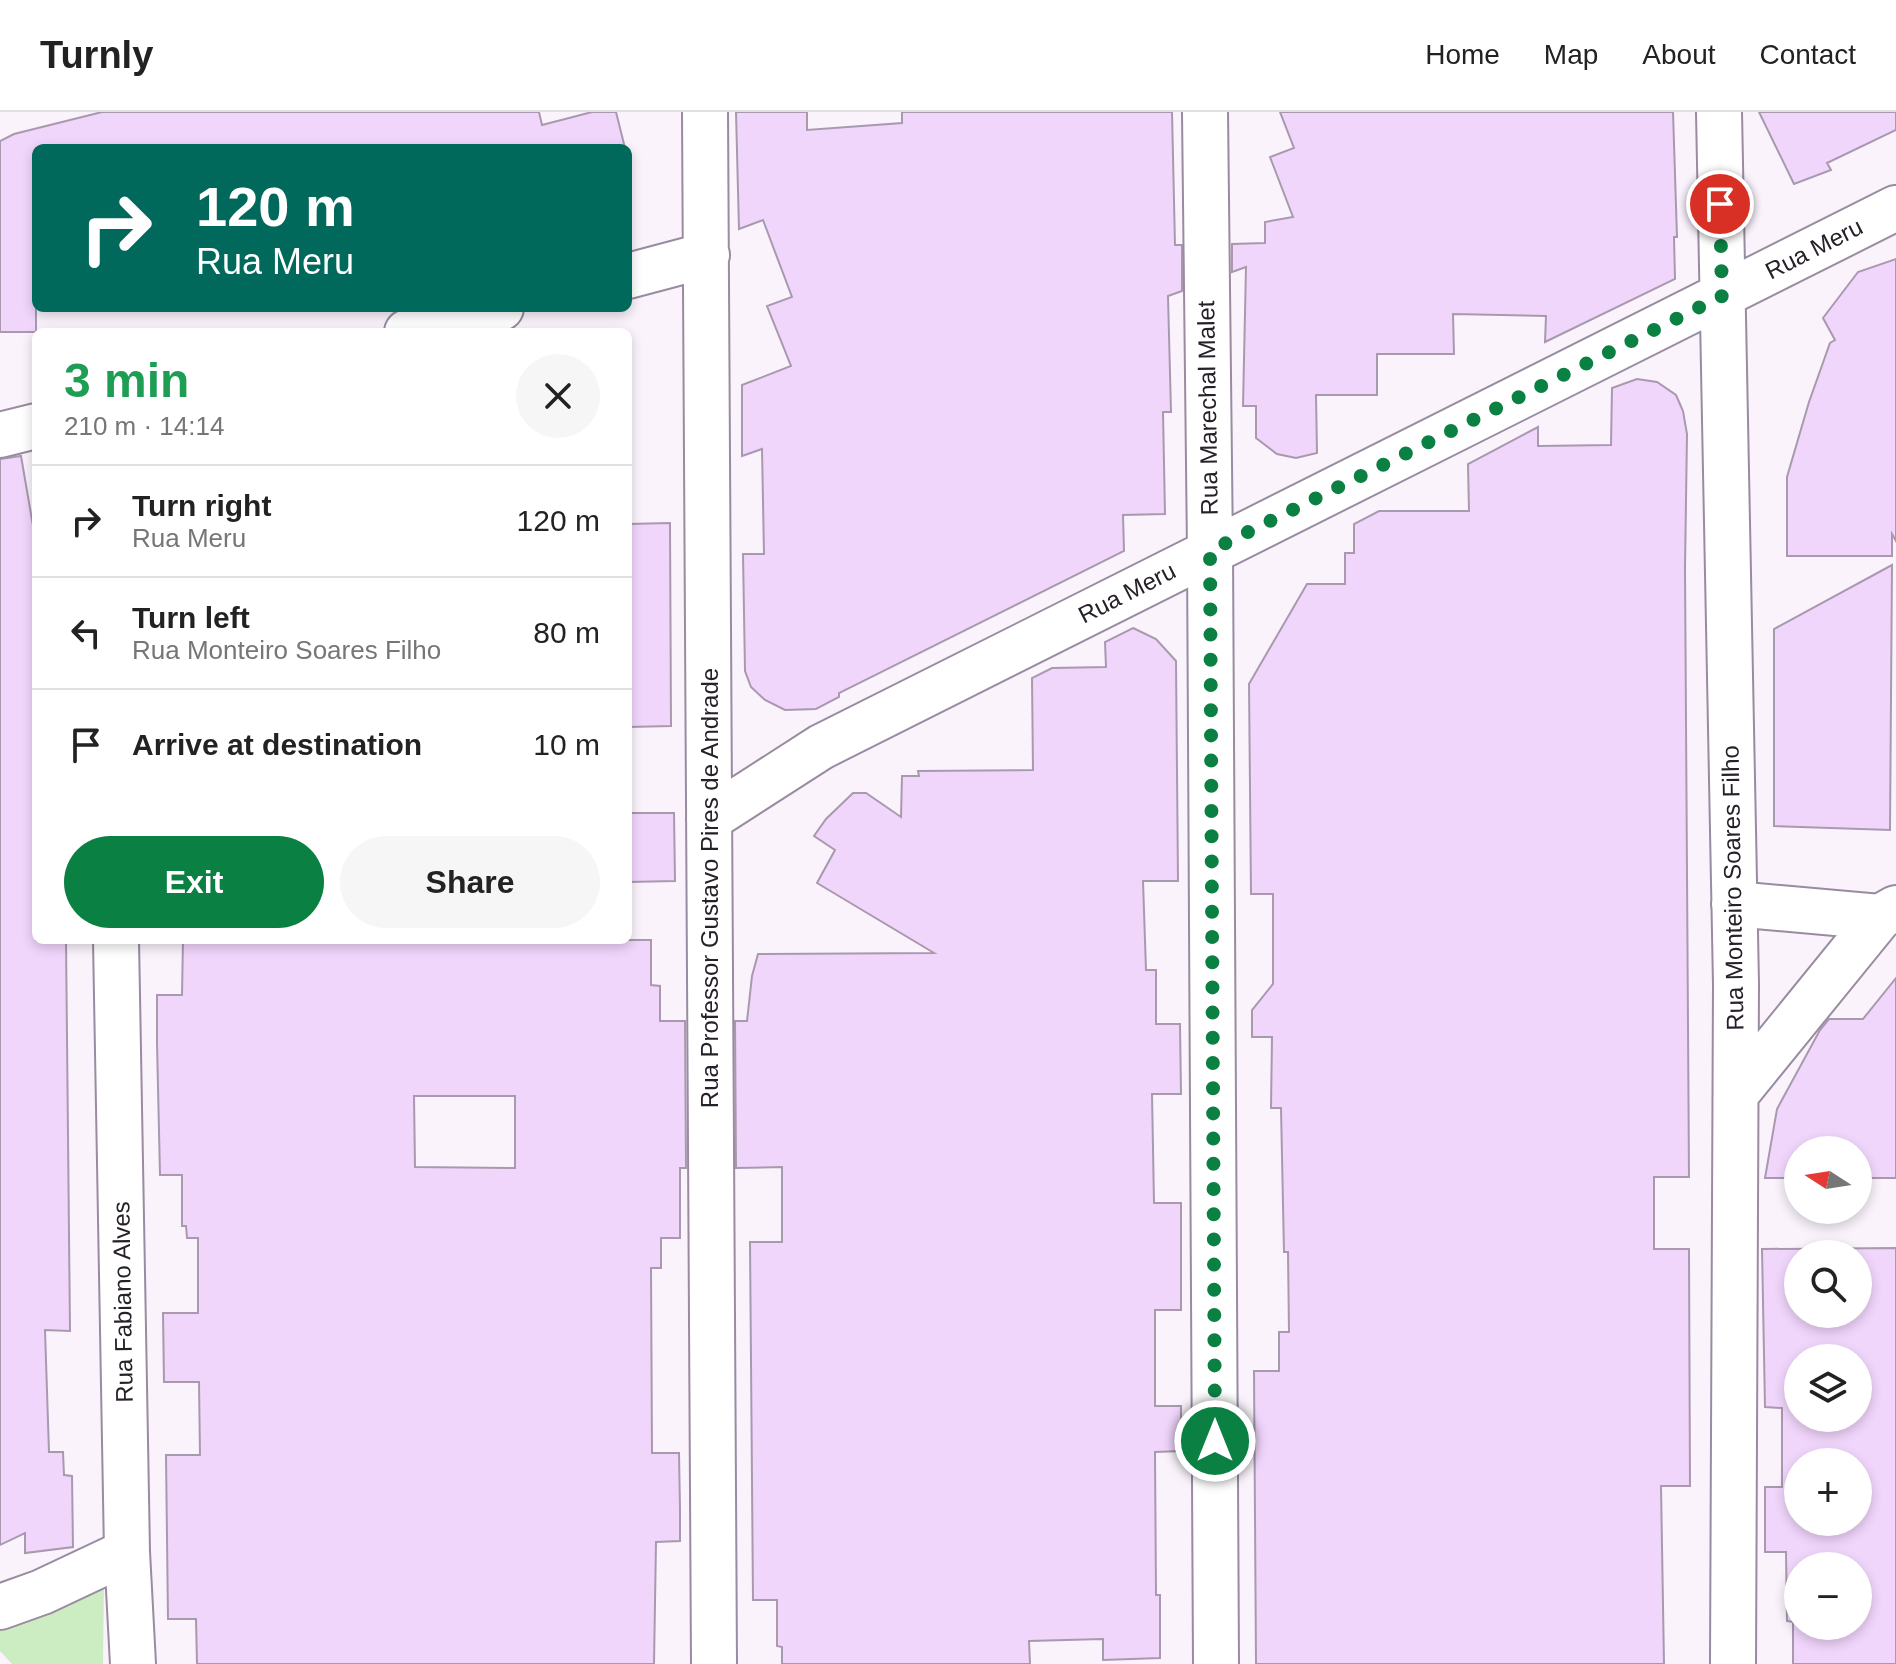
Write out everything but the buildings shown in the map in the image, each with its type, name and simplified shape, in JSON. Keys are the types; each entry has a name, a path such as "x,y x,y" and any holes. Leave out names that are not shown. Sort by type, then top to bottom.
{"street":[{"name":"Rua Professor Gustavo Pires de Andrade","path":"705,112 714,1664"},
{"name":"Rua Marechal Malet","path":"1205,112 1216,1664"},
{"name":"Rua Monteiro Soares Filho","path":"1719,112 1736,1094 1733,1664"},
{"name":"Rua Meru","path":"709,819 821,747 1896,208"},
{"path":"632,275 707,255"},
{"path":"423,328 485,312"},
{"path":"0,435 32,427"},
{"path":"1734,904 1888,913"},
{"path":"1736,1094 1888,913"},
{"name":"Rua Fabiano Alves","path":"116,944 127,1552 133,1664"},
{"path":"0,1607 42,1592 127,1552"}],"green space":[{"path":"104,1582 103,1664 12,1664 0,1651 0,1627"}],"route":[{"path":"1215,1441 1210,551 1722,296 1720,204"}]}
